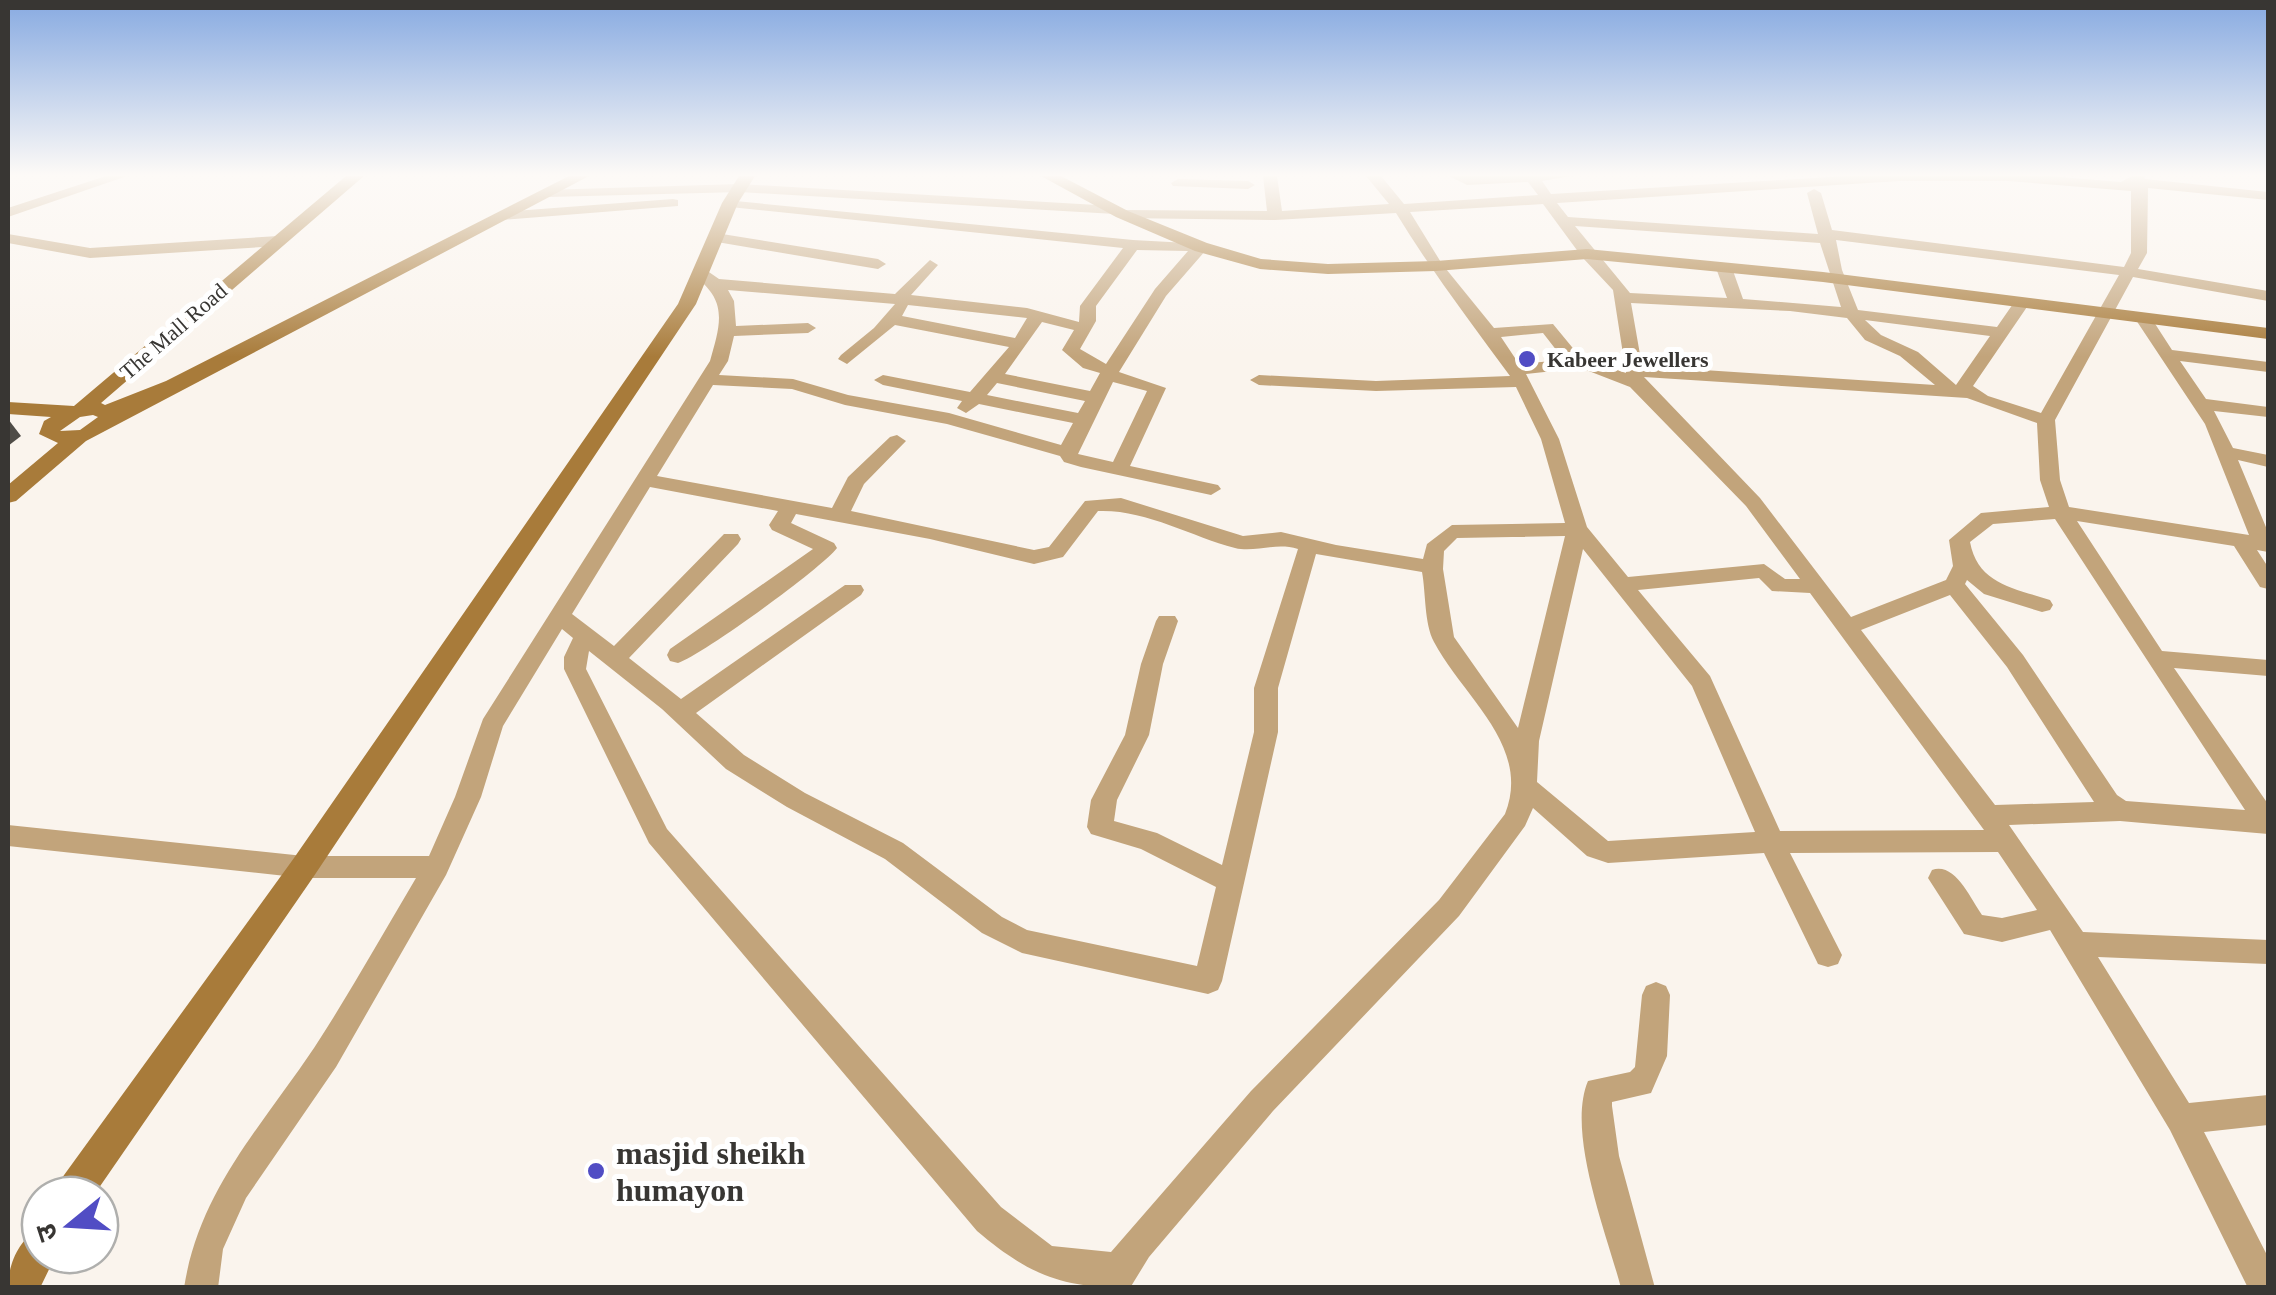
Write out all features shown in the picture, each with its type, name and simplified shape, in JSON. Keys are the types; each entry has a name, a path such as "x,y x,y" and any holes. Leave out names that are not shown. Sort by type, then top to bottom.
{"street":[{"name":"The Mall Road","path":"95,413 289,236"},
{"name":"The Mall Road","path":"279,245 291,236"},
{"path":"8,477 51,434 56,420 95,413 174,384 462,236"},
{"path":"1064,236 1133,246 1200,247"},
{"path":"1175,236 1200,247 1288,268 1436,266 1587,254 1838,279 2268,334"},
{"path":"1418,236 1518,376 1550,439 1576,529 1702,682 1772,842 1828,955"},
{"path":"1574,236 1614,278 1623,298 1635,377 1753,502 1987,816 2074,944 2180,1118 2266,1288"},
{"path":"1820,236 2129,272 2268,296"},
{"path":"2139,236 2139,254 2046,420 2050,480 2061,512 2268,823"},
{"path":"1829,237 1838,279 1868,334 1906,353 1962,393"},
{"path":"86,1175 304,867 687,304 710,278 716,238 878,264"},
{"path":"8,239 90,253 279,245"},
{"path":"1118,469 1157,388 1110,373 1071,353 1090,318 1090,302 1133,246"},
{"path":"1067,452 1110,373 1174,273 1200,247"},
{"path":"847,359 892,320 902,300 930,265"},
{"path":"1724,268 1738,306"},
{"path":"710,278 1038,316 1084,328"},
{"path":"201,1288 207,1248 235,1187 325,1057 436,867 468,797 492,724 709,380 727,331 728,306 710,278"},
{"path":"1623,298 1790,306 2000,332"},
{"path":"1962,393 1964,382 2021,304"},
{"path":"956,421 1020,344 1038,316"},
{"path":"892,320 1020,344"},
{"path":"2144,320 2227,452 2266,544"},
{"path":"727,331 808,328"},
{"path":"1490,333 1547,328 1576,363"},
{"path":"2167,354 2268,367"},
{"path":"1258,380 1376,386 1518,376 1576,363 1635,377 1962,393 2046,420"},
{"path":"990,376 1096,398"},
{"path":"709,380 793,384 845,400 956,421 1067,452 1071,458 1210,488"},
{"path":"883,380 1084,420"},
{"path":"2200,404 2268,412"},
{"path":"8,408 95,413"},
{"path":"8,496 80,436 95,413"},
{"path":"8,419 51,434 80,436"},
{"path":"839,514 855,481 897,440"},
{"path":"2227,452 2268,461"},
{"path":"644,480 839,514 1034,557 1056,552 1092,506 1121,504 1242,543 1256,537 1282,536 1329,552 1432,566 1443,638 1503,721 1523,776 1596,848 1608,852 1772,842 2004,840"},
{"path":"678,655 828,548 780,525 791,506"},
{"path":"2120,812 2108,802 1959,576 1958,540 1988,518 2061,512 2266,544"},
{"path":"1432,572 1434,549 1452,532 1576,529"},
{"path":"585,635 575,657 575,669 658,836 690,876 990,1219 1036,1260 1111,1281 1262,1101 1448,908 1516,820 1576,529"},
{"path":"616,658 732,539"},
{"path":"2240,540 2268,582"},
{"path":"560,616 616,658 735,762 796,800 894,851 970,910 1022,941 1208,981 1266,732 1266,688 1302,561 1311,544"},
{"path":"1625,586 1764,570 1780,586 1816,586"},
{"path":"1846,627 1959,576 2042,606"},
{"path":"680,712 854,590"},
{"path":"1167,621 1152,664 1137,735 1104,800 1100,826 1148,841 1230,880"},
{"path":"2155,658 2268,668"},
{"path":"1987,816 2120,812 2268,823"},
{"path":"8,835 304,867 436,867"},
{"path":"1941,878 1974,926 2002,930 2056,917"},
{"path":"2074,944 2268,952"},
{"path":"1638,1288 1594,1109 1600,1091 1640,1084 1646,1076 1652,1062 1656,995"},
{"path":"2180,1118 2268,1110"}],"place":[{"name":"Kabeer Jewellers","path":"1527,359"},
{"name":"masjid sheikh humayon","path":"596,1171"}]}
